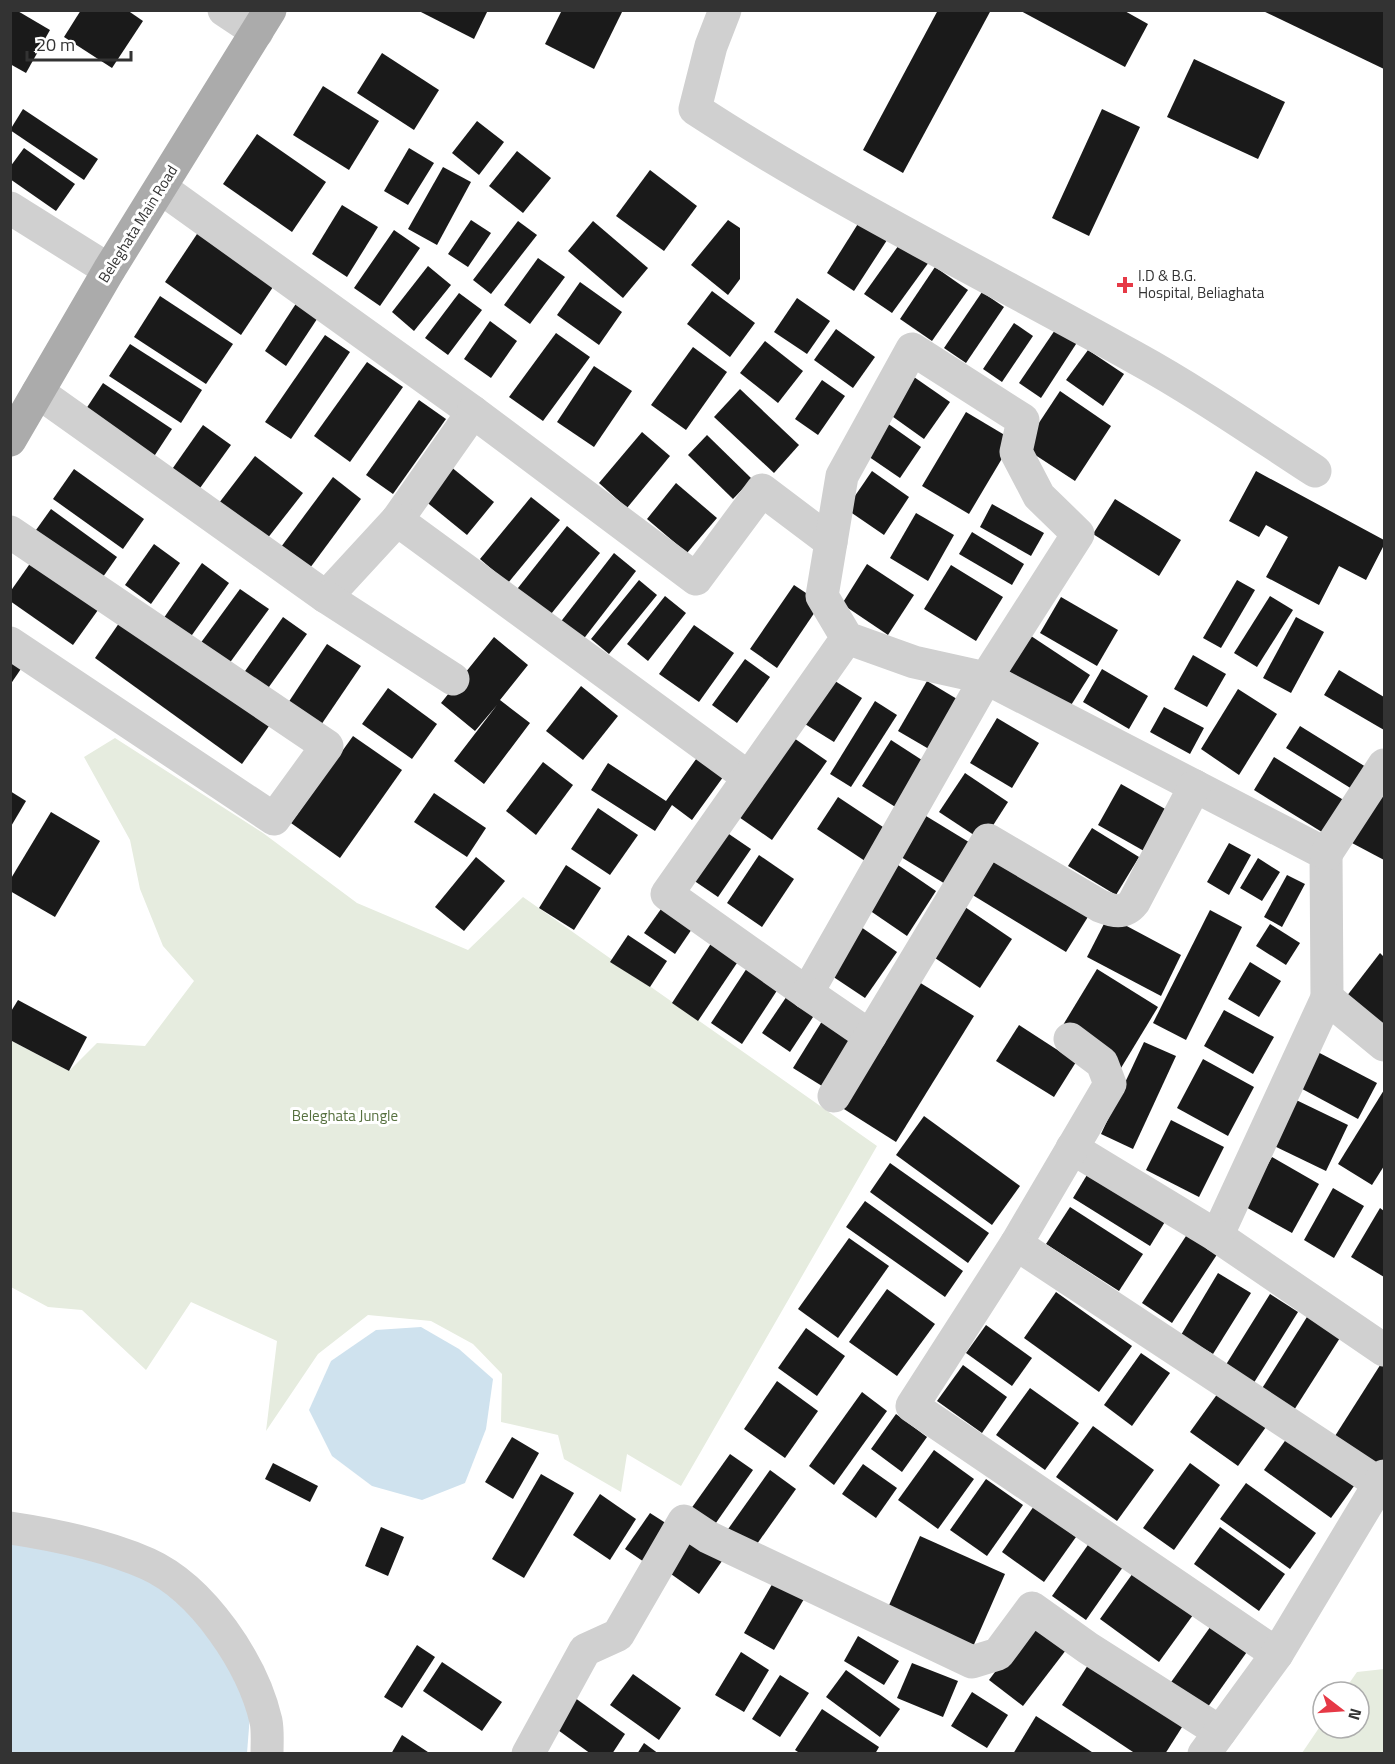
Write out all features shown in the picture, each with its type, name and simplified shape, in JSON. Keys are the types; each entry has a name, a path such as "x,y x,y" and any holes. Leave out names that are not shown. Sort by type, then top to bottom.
{"main road":[{"name":"Beleghata Main Road","path":"10,440 109,270 263,21"}],"street":[{"path":"224,10 263,21"},
{"path":"725,10 711,46 695,109 786,167 943,255 1136,358 1315,471"},
{"path":"161,188 472,412 696,579 762,490 831,542"},
{"path":"10,208 109,270"},
{"path":"807,993 986,678 1078,534 1039,496 1016,452 1023,420 912,349 842,476 822,596 847,638 914,662 986,678 1326,854"},
{"path":"38,392 326,597 453,679"},
{"path":"326,597 397,520 472,412"},
{"path":"397,520 748,777"},
{"path":"10,532 327,746 274,819 10,643"},
{"path":"847,638 667,894 870,1036"},
{"path":"1217,1236 1327,998 1326,854 1384,765"},
{"path":"834,1096 988,840 1100,906 1116,912 1125,910 1134,902 1195,786"},
{"path":"1327,998 1384,1045"},
{"path":"1070,1040 1102,1062 1110,1084 1016,1244 912,1407 1277,1654"},
{"path":"1072,1148 1217,1236 1384,1350"},
{"path":"528,1754 585,1650 618,1635 684,1521 708,1537 972,1662 998,1654 1032,1608 1212,1743 1277,1654 1382,1480 1016,1244"},
{"path":"10,1528 100,1547 150,1564 199,1599 245,1662 267,1723 267,1754"}],"green space":[{"name":"Beleghata Jungle","path":"115,738 263,833 357,903 468,950 523,897 877,1146 681,1486 627,1454 621,1492 564,1459 558,1435 501,1422 502,1374 473,1344 431,1321 368,1315 318,1354 266,1431 277,1341 191,1302 146,1370 82,1310 48,1307 11,1287 10,1040 69,1071 97,1043 145,1046 194,981 163,946 140,889 130,840 84,757"},
{"path":"1384,1669 1384,1753 1302,1753 1311,1740 1371,1740 1371,1680 1351,1680 1357,1672"}],"water":[{"path":"421,1327 459,1349 493,1379 486,1429 465,1483 422,1500 372,1486 332,1456 309,1410 331,1361 376,1330"},
{"path":"10,1543 104,1560 161,1584 206,1624 237,1671 250,1715 247,1753 11,1753"}],"building":[{"path":"10,10 16,10 50,30 26,73 10,64"},
{"path":"81,10 127,10 143,21 112,68 64,37"},
{"path":"417,10 488,10 474,39"},
{"path":"562,10 623,10 594,69 545,44"},
{"path":"938,10 991,10 903,173 863,150"},
{"path":"1019,10 1123,10 1148,24 1125,67"},
{"path":"1261,10 1384,10 1384,69"},
{"path":"382,53 439,90 414,130 357,93"},
{"path":"1194,59 1285,102 1258,159 1167,117"},
{"path":"323,86 379,121 349,170 293,135"},
{"path":"23,109 98,159 84,180 10,130"},
{"path":"1102,109 1140,127 1089,236 1052,218"},
{"path":"477,121 504,142 479,175 452,153"},
{"path":"257,134 326,182 292,232 223,184"},
{"path":"24,148 75,184 56,211 10,179 10,167"},
{"path":"409,148 434,163 408,205 384,191"},
{"path":"517,151 551,178 523,213 489,186"},
{"path":"443,167 471,182 437,245 408,229"},
{"path":"650,170 697,206 664,251 616,216"},
{"path":"342,205 378,227 347,277 312,254"},
{"path":"861,219 889,237 854,291 827,273"},
{"path":"471,220 491,233 468,267 448,254"},
{"path":"728,220 740,228 740,279 728,295 691,265"},
{"path":"518,221 537,235 491,294 473,280"},
{"path":"593,221 648,268 623,298 568,251"},
{"path":"394,230 420,248 380,306 354,288"},
{"path":"199,231 275,284 241,335 165,282"},
{"path":"901,242 929,262 892,313 864,294"},
{"path":"538,258 565,277 530,324 504,305"},
{"path":"428,266 451,285 414,331 392,312"},
{"path":"935,267 968,290 932,341 900,319"},
{"path":"580,282 622,312 599,345 557,315"},
{"path":"712,291 755,323 730,357 687,324"},
{"path":"982,292 1004,307 966,363 944,348"},
{"path":"459,293 482,310 448,355 425,338"},
{"path":"160,296 233,344 206,384 134,337"},
{"path":"797,298 830,321 807,354 774,332"},
{"path":"299,299 321,313 286,366 265,351"},
{"path":"490,321 517,341 491,378 464,359"},
{"path":"1014,323 1033,336 1002,382 983,369"},
{"path":"1057,327 1078,341 1041,398 1019,383"},
{"path":"836,329 875,357 853,388 814,360"},
{"path":"556,333 590,357 543,421 509,397"},
{"path":"325,335 350,352 291,439 265,422"},
{"path":"765,341 803,371 778,403 740,373"},
{"path":"130,344 202,390 181,423 109,376"},
{"path":"693,347 727,372 686,430 651,405"},
{"path":"1088,350 1124,374 1103,406 1066,380"},
{"path":"367,362 403,387 350,462 314,436"},
{"path":"594,366 632,391 594,447 557,422"},
{"path":"914,377 950,402 924,439 889,414"},
{"path":"822,380 845,396 818,435 795,419"},
{"path":"103,383 172,429 153,458 84,412"},
{"path":"740,389 799,445 774,473 714,417"},
{"path":"1060,391 1111,426 1075,481 1023,447"},
{"path":"419,400 446,419 393,494 366,475"},
{"path":"966,412 1013,440 969,514 922,486"},
{"path":"880,418 921,447 900,478 859,450"},
{"path":"203,425 231,445 195,495 168,475"},
{"path":"642,432 670,456 627,508 599,483"},
{"path":"707,435 752,479 733,499 688,455"},
{"path":"255,456 303,493 267,539 219,503"},
{"path":"450,466 494,502 467,535 424,500"},
{"path":"74,469 144,519 123,549 53,499"},
{"path":"872,471 909,497 884,535 846,509"},
{"path":"1256,471 1384,540 1384,545 1366,580 1339,566 1319,605 1266,577 1288,537 1266,525 1259,537 1229,521"},
{"path":"333,477 361,499 310,568 281,547"},
{"path":"676,483 717,518 687,553 647,519"},
{"path":"531,497 560,520 508,583 480,559"},
{"path":"1115,499 1181,540 1159,576 1093,534"},
{"path":"992,504 1044,533 1031,556 980,527"},
{"path":"51,509 117,557 98,584 31,537"},
{"path":"916,513 954,535 928,581 890,558"},
{"path":"567,526 600,553 547,619 514,593"},
{"path":"972,532 1024,564 1012,585 959,554"},
{"path":"154,544 180,563 151,604 125,585"},
{"path":"614,553 636,571 582,641 559,624"},
{"path":"36,555 103,603 73,645 10,601 10,592"},
{"path":"202,563 229,583 187,642 161,622"},
{"path":"867,564 914,595 888,635 842,604"},
{"path":"951,565 1003,597 976,641 924,609"},
{"path":"639,580 657,595 609,654 591,639"},
{"path":"1237,580 1255,590 1221,648 1203,638"},
{"path":"794,585 821,603 777,668 750,649"},
{"path":"240,589 269,609 226,668 197,648"},
{"path":"665,596 686,613 648,661 627,644"},
{"path":"1270,596 1293,610 1257,667 1234,653"},
{"path":"1061,597 1118,630 1097,666 1040,633"},
{"path":"126,613 274,719 242,764 95,658"},
{"path":"283,617 307,634 266,691 243,674"},
{"path":"1296,617 1324,632 1291,693 1263,678"},
{"path":"694,625 734,653 699,702 659,674"},
{"path":"1028,634 1090,675 1068,710 1005,669"},
{"path":"494,637 528,665 500,700 530,723 484,784 454,761 497,705 475,731 441,703"},
{"path":"327,644 361,666 321,725 288,703"},
{"path":"10,648 27,660 10,685"},
{"path":"1193,655 1226,674 1207,707 1174,689"},
{"path":"745,659 770,677 737,723 712,705"},
{"path":"1102,669 1148,696 1129,729 1083,702"},
{"path":"1339,670 1384,697 1384,730 1324,695"},
{"path":"827,676 862,698 834,742 800,721"},
{"path":"927,681 962,702 934,752 898,731"},
{"path":"581,686 618,716 583,760 546,731"},
{"path":"388,688 437,724 412,759 362,724"},
{"path":"1238,689 1277,714 1239,775 1201,749"},
{"path":"875,701 897,715 851,787 830,774"},
{"path":"1164,707 1204,728 1190,754 1150,732"},
{"path":"997,718 1039,743 1012,788 970,763"},
{"path":"1300,726 1366,767 1352,789 1286,748"},
{"path":"353,736 402,770 340,858 291,823"},
{"path":"791,736 827,761 772,840 736,815"},
{"path":"891,740 925,762 897,808 862,786"},
{"path":"699,755 726,773 692,820 672,805 655,831 591,790 608,763 666,801"},
{"path":"1274,757 1350,804 1330,837 1254,790"},
{"path":"543,762 573,785 536,835 506,811"},
{"path":"965,773 1008,802 983,841 939,812"},
{"path":"1384,781 1384,860 1352,843"},
{"path":"1121,784 1167,810 1144,851 1098,825"},
{"path":"10,791 26,801 10,828"},
{"path":"434,793 486,828 467,857 414,822"},
{"path":"838,797 889,831 868,863 817,829"},
{"path":"598,808 638,835 610,875 571,849"},
{"path":"51,812 100,841 55,917 10,891 10,880"},
{"path":"926,816 972,844 947,885 901,857"},
{"path":"1092,828 1139,857 1116,895 1068,866"},
{"path":"726,832 751,849 718,897 693,880"},
{"path":"1229,843 1251,855 1229,895 1207,882"},
{"path":"990,851 1091,912 1066,952 966,891"},
{"path":"759,855 794,879 762,927 727,903"},
{"path":"476,857 505,881 464,931 435,907"},
{"path":"1258,858 1280,872 1262,901 1240,888"},
{"path":"566,865 601,888 574,930 539,908"},
{"path":"898,865 936,891 907,936 869,910"},
{"path":"1287,875 1305,884 1282,927 1264,917"},
{"path":"666,902 696,923 675,954 644,933"},
{"path":"965,907 1012,939 980,988 932,956"},
{"path":"1210,910 1242,927 1186,1040 1153,1023"},
{"path":"1108,916 1181,955 1161,996 1087,957"},
{"path":"1270,924 1300,943 1286,965 1256,946"},
{"path":"861,927 897,952 865,998 829,974"},
{"path":"628,935 667,961 650,987 610,962"},
{"path":"712,942 739,960 698,1021 672,1003"},
{"path":"1380,953 1384,957 1384,1026 1343,1001"},
{"path":"1250,962 1281,981 1259,1017 1228,999"},
{"path":"747,968 778,989 742,1044 711,1023"},
{"path":"1097,969 1158,1007 1121,1068 1060,1030"},
{"path":"914,979 974,1016 896,1142 836,1104"},
{"path":"789,993 817,1011 790,1052 762,1033"},
{"path":"18,1000 87,1037 69,1071 10,1040 10,1013"},
{"path":"1224,1010 1274,1037 1253,1074 1204,1046"},
{"path":"824,1018 861,1042 830,1091 793,1068"},
{"path":"1019,1025 1076,1062 1054,1097 996,1061"},
{"path":"1144,1042 1176,1056 1133,1149 1101,1134"},
{"path":"1312,1049 1377,1083 1358,1119 1293,1084"},
{"path":"1203,1059 1254,1087 1228,1136 1177,1108"},
{"path":"1384,1090 1384,1166 1372,1185 1338,1164"},
{"path":"1292,1098 1348,1125 1326,1171 1270,1144"},
{"path":"924,1116 1020,1186 992,1225 896,1155"},
{"path":"1171,1120 1224,1147 1199,1197 1146,1170"},
{"path":"1272,1157 1319,1184 1292,1233 1244,1206"},
{"path":"890,1163 989,1233 968,1263 870,1192"},
{"path":"1093,1165 1171,1212 1150,1246 1073,1198"},
{"path":"1333,1188 1364,1206 1334,1258 1304,1240"},
{"path":"865,1201 963,1271 945,1297 846,1227"},
{"path":"1070,1207 1143,1254 1119,1291 1046,1244"},
{"path":"1380,1208 1384,1211 1384,1277 1351,1257"},
{"path":"1188,1233 1218,1253 1172,1323 1142,1303"},
{"path":"849,1238 889,1266 838,1338 798,1309"},
{"path":"1218,1273 1251,1293 1213,1354 1181,1335"},
{"path":"887,1289 935,1324 897,1376 849,1342"},
{"path":"1056,1292 1132,1346 1099,1392 1024,1338"},
{"path":"1270,1294 1298,1312 1250,1389 1222,1371"},
{"path":"1312,1309 1345,1330 1289,1418 1256,1398"},
{"path":"986,1325 1032,1358 1012,1386 966,1353"},
{"path":"806,1328 845,1356 817,1396 778,1368"},
{"path":"1141,1353 1170,1373 1132,1426 1104,1405"},
{"path":"1384,1359 1384,1461 1375,1476 1328,1447"},
{"path":"963,1365 1007,1397 982,1433 937,1401"},
{"path":"777,1381 818,1411 785,1458 744,1429"},
{"path":"1030,1388 1079,1423 1045,1470 996,1435"},
{"path":"862,1392 887,1411 834,1485 809,1466"},
{"path":"1218,1393 1266,1427 1238,1466 1190,1432"},
{"path":"896,1414 927,1437 902,1472 871,1449"},
{"path":"1093,1426 1154,1470 1117,1521 1056,1477"},
{"path":"512,1437 539,1453 513,1499 485,1482"},
{"path":"1287,1438 1354,1486 1331,1518 1264,1470"},
{"path":"934,1450 974,1479 938,1529 898,1500"},
{"path":"730,1454 753,1470 711,1530 688,1513"},
{"path":"273,1463 318,1486 310,1502 265,1479"},
{"path":"1190,1463 1220,1485 1174,1550 1143,1528"},
{"path":"863,1464 897,1488 876,1518 842,1494"},
{"path":"770,1470 796,1489 752,1551 726,1532"},
{"path":"541,1474 574,1493 524,1578 492,1559"},
{"path":"986,1479 1023,1505 987,1556 950,1530"},
{"path":"1246,1483 1316,1533 1290,1569 1220,1519"},
{"path":"600,1494 636,1519 610,1560 573,1535"},
{"path":"1034,1506 1076,1537 1044,1582 1002,1552"},
{"path":"650,1513 675,1529 650,1566 625,1549"},
{"path":"381,1527 404,1537 388,1576 365,1566"},
{"path":"1220,1527 1285,1574 1259,1611 1194,1564"},
{"path":"920,1536 1005,1574 972,1649 886,1612"},
{"path":"687,1537 722,1561 699,1594 664,1569"},
{"path":"1090,1542 1123,1567 1086,1620 1052,1596"},
{"path":"1133,1573 1193,1615 1159,1662 1100,1619"},
{"path":"774,1581 804,1599 774,1650 744,1633"},
{"path":"1213,1623 1249,1649 1205,1711 1169,1685"},
{"path":"1031,1624 1066,1650 1023,1706 989,1680"},
{"path":"858,1636 899,1661 884,1685 844,1661"},
{"path":"417,1645 435,1657 402,1708 384,1697"},
{"path":"741,1652 769,1670 744,1712 715,1695"},
{"path":"442,1662 502,1702 482,1731 423,1691"},
{"path":"1090,1662 1184,1724 1165,1754 1136,1754 1062,1705"},
{"path":"912,1663 958,1681 943,1717 897,1698"},
{"path":"846,1670 900,1709 880,1737 826,1697"},
{"path":"633,1674 681,1708 659,1740 610,1705"},
{"path":"780,1675 809,1693 780,1737 752,1719"},
{"path":"972,1692 1008,1715 987,1748 951,1726"},
{"path":"571,1695 625,1734 612,1754 591,1754 551,1725"},
{"path":"822,1709 879,1747 875,1754 801,1754 795,1750"},
{"path":"1036,1716 1095,1754 1013,1754"},
{"path":"402,1735 431,1754 391,1754"},
{"path":"644,1743 659,1754 637,1754"}],"place":[{"name":"I.D & B.G. Hospital, Beliaghata","path":"1125,285"}]}
